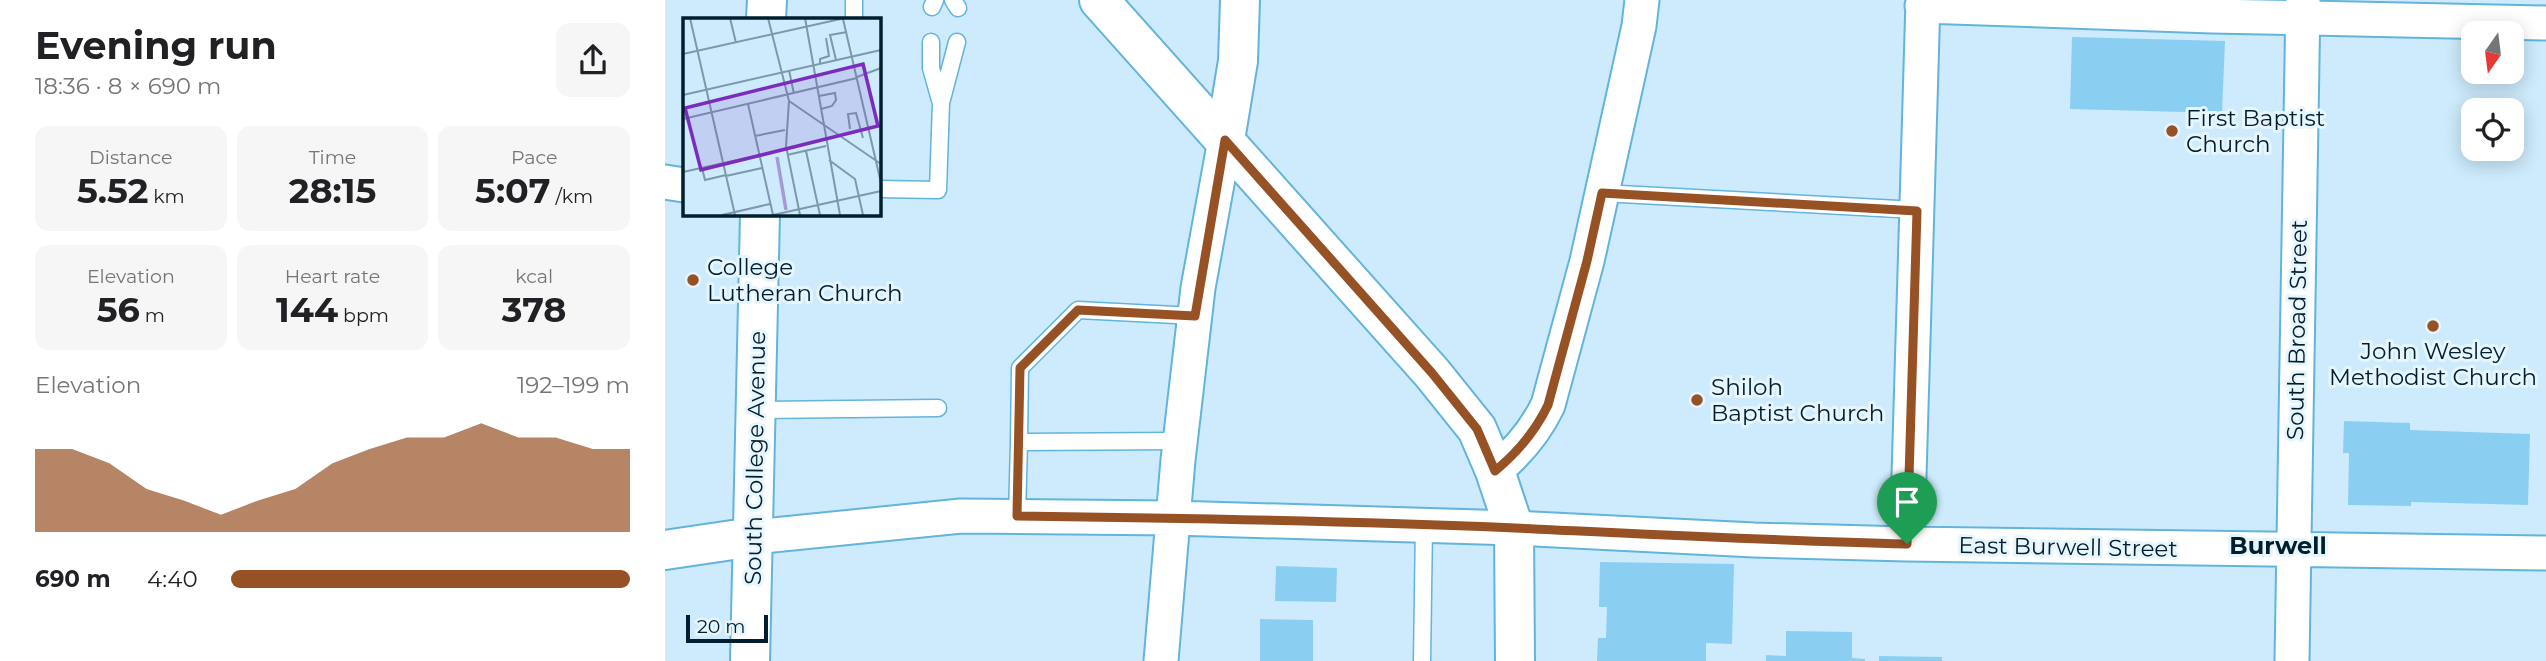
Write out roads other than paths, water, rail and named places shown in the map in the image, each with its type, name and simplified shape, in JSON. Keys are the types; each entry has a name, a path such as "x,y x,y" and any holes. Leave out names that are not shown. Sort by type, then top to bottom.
{"street":[{"path":"766,18 767,0"},
{"path":"1099,0 1432,373 1477,429 1495,471 1514,528 1515,661"},
{"path":"1161,661 1173,517 1195,316 1238,61 1240,0"},
{"path":"1495,471 1514,455 1537,427 1548,405 1587,261 1639,26 1642,0"},
{"path":"1907,544 1922,3 2185,15 2303,8 2534,19"},
{"name":"South Broad Street","path":"2292,661 2303,8"},
{"path":"665,182 683,185"},
{"name":"South College Avenue","path":"750,661 760,215"},
{"name":"East Burwell Street","path":"753,537 961,516 1173,517 1907,544 2546,553"},
{"path":"665,525 753,537"},
{"path":"665,550 753,537"}],"lane":[{"path":"854,0 854,18"},
{"path":"880,189 937,190 941,103 943,42 931,68 941,103"},
{"path":"1602,193 1917,211"},
{"path":"1017,516 1020,368 1078,310 1195,316"},
{"path":"756,410 938,408"},
{"path":"1019,442 1181,441"},
{"path":"1422,661 1424,525"}],"place":[{"name":"First Baptist Church","path":"2172,131"},
{"name":"College Lutheran Church","path":"693,280"},
{"name":"John Wesley Methodist Church","path":"2433,326"},
{"name":"Shiloh Baptist Church","path":"1697,400"}],"district":[{"name":"Burwell","path":"2278,546"}]}
